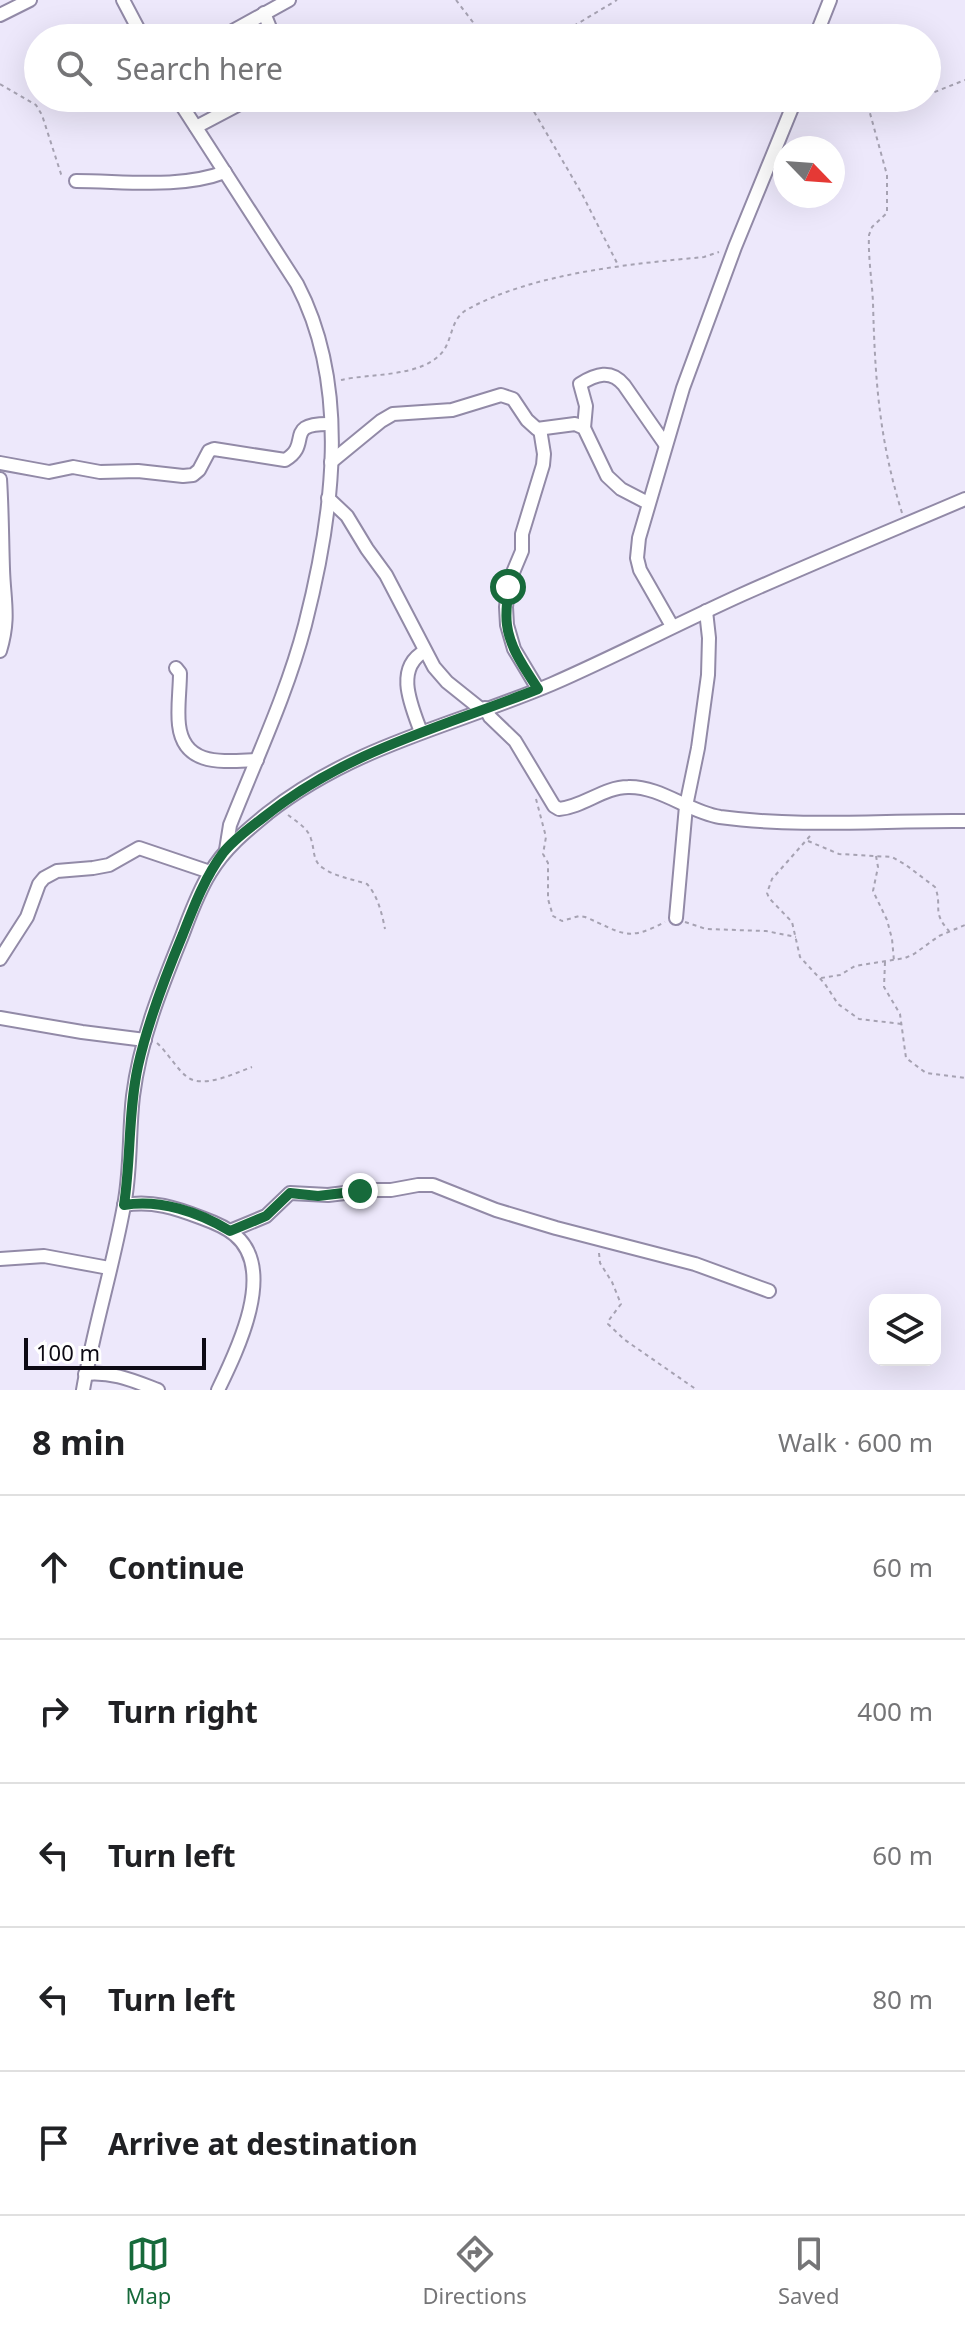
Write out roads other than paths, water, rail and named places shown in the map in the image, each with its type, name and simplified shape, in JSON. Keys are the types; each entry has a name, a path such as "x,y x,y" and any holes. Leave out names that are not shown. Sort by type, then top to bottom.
{"street":[{"path":"0,15 30,0"},
{"path":"123,0 136,24"},
{"path":"245,24 289,0"},
{"path":"821,24 830,0"},
{"path":"264,13 268,24"},
{"path":"186,112 310,309 321,341 331,424 328,498 304,626 286,684 230,825 226,850"},
{"path":"196,127 224,112"},
{"path":"672,626 648,586 637,558 639,538 683,388 735,247 790,112"},
{"path":"76,181 184,182 204,180 225,172"},
{"path":"648,503 621,489 607,476 584,428 586,406 580,384 601,374 619,379 665,444"},
{"path":"331,462 393,414 452,410 501,395 513,399 527,420 540,429 575,424 584,428"},
{"path":"0,463 49,472 73,467 111,473 138,471 193,475 209,451 214,449 285,460 291,456 304,427 309,424 331,424"},
{"path":"538,689 514,649 506,607 509,582 522,551 522,534 543,465 540,429"},
{"path":"0,479 7,609 0,651"},
{"path":"328,498 347,516 381,567 425,651 447,682 484,709 515,741 554,806 559,809 619,787 633,786 717,816 821,823 965,821"},
{"path":"83,1390 124,1205 130,1162 133,1097 145,1036 170,966 210,872 226,850 242,834 321,776 369,753 538,689 672,626 965,499"},
{"path":"676,918 686,806 708,675 706,611"},
{"path":"421,732 411,706 407,683 408,670 414,658 425,651"},
{"path":"176,668 180,673 179,727 189,750 208,760 257,760"},
{"path":"0,959 27,917 39,884 57,871 109,865 139,848 210,872"},
{"path":"0,1018 82,1032 145,1036"},
{"path":"230,1231 266,1216 290,1193 328,1195 425,1184 496,1210 695,1264 769,1291"},
{"path":"124,1205 148,1203 175,1208 230,1231 249,1255 254,1288 244,1328 218,1390"},
{"path":"0,1259 44,1256 109,1268"},
{"path":"85,1374 113,1374 158,1390"}]}
